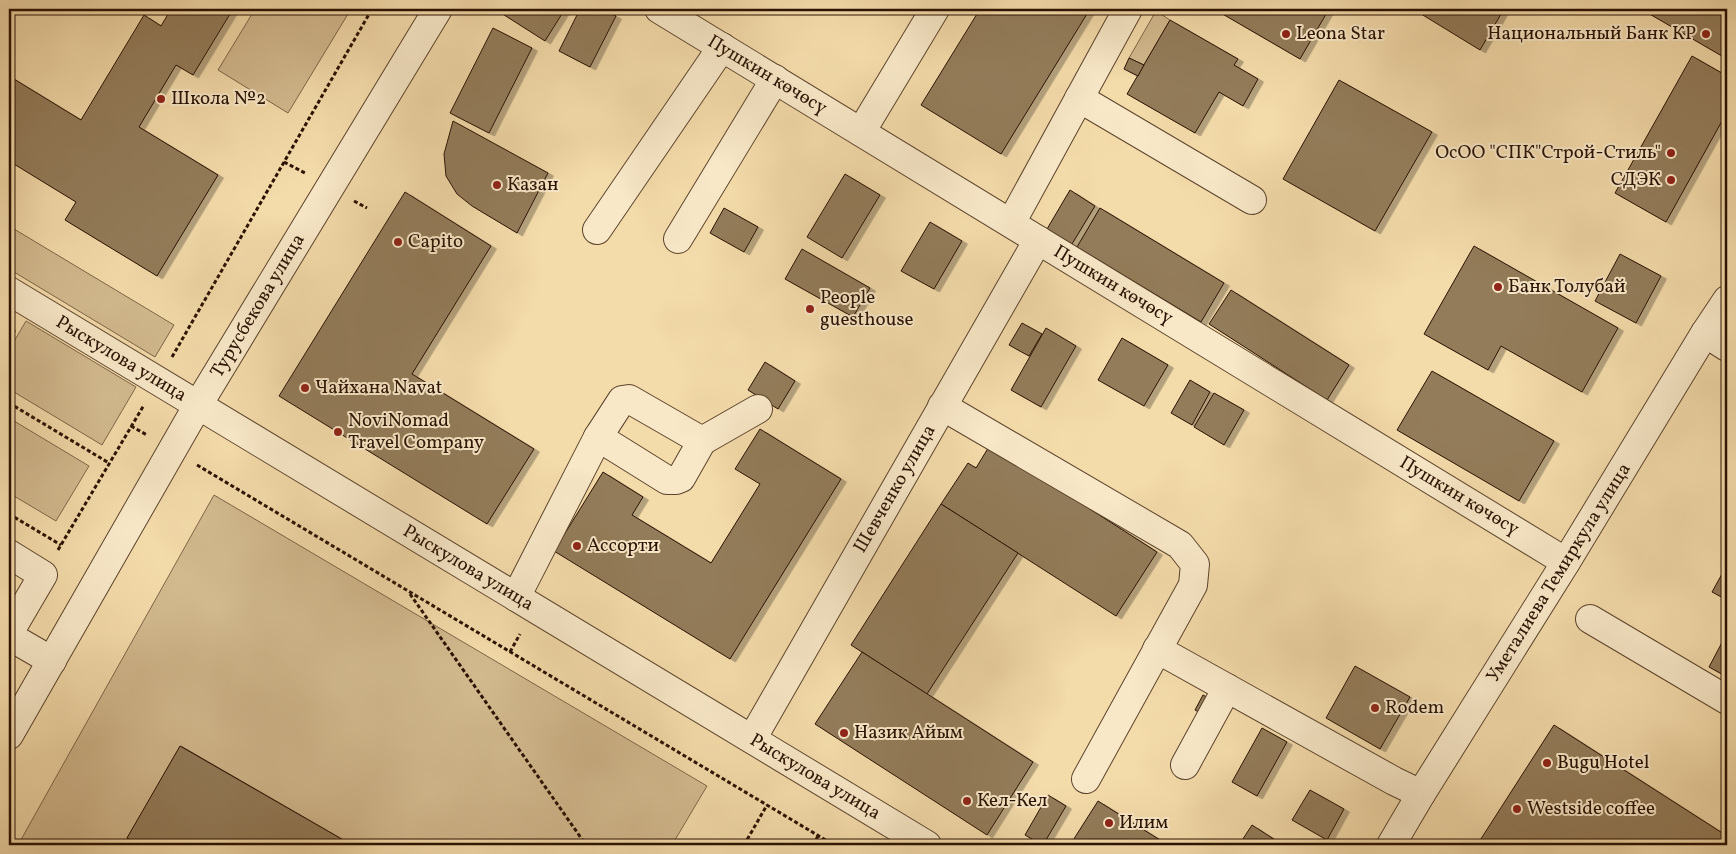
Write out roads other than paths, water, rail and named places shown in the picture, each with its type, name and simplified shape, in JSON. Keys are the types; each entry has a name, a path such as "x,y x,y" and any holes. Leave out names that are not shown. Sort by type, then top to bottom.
{"street":[{"name":"Турусбекова улица","path":"9,735 198,405 438,9"},
{"name":"Пушкин көчөсү","path":"660,9 1566,562"},
{"path":"861,132 935,9"},
{"path":"1010,223 1128,9"},
{"path":"597,230 722,47"},
{"path":"678,239 775,79"},
{"path":"1079,98 1252,200"},
{"name":"Шевченко улица","path":"752,739 1038,240"},
{"name":"Рыскулова улица","path":"9,291 927,845"},
{"name":"Уметалиева Темиркула улица","path":"1391,845 1566,562 1716,340 1727,300"},
{"path":"516,596 598,437 622,400 629,399 702,441"},
{"path":"942,406 1180,546 1195,564 1193,585 1086,779"},
{"path":"598,437 667,480 676,480 681,478 702,441 758,409"},
{"path":"9,554 43,575 9,635 52,661"},
{"path":"1590,619 1727,700"},
{"path":"1158,649 1394,781 1421,794"},
{"path":"1185,765 1227,688"}],"place":[{"name":"Leona Star","path":"1286,34"},
{"name":"Национальный Банк КР","path":"1706,34"},
{"name":"Школа №2","path":"161,99"},
{"name":"ОсОО \"СПК\"Строй-Стиль\"","path":"1671,153"},
{"name":"СДЭК","path":"1671,180"},
{"name":"Казан","path":"497,185"},
{"name":"Capito","path":"398,242"},
{"name":"Банк Толубай","path":"1498,287"},
{"name":"People guesthouse","path":"810,309"},
{"name":"Чайхана Navat","path":"305,388"},
{"name":"NoviNomad Travel Company","path":"338,432"},
{"name":"Ассорти","path":"577,546"},
{"name":"Rodem","path":"1375,708"},
{"name":"Назик Айым","path":"844,733"},
{"name":"Bugu Hotel","path":"1547,763"},
{"name":"Кел-Кел","path":"967,801"},
{"name":"Westside coffee","path":"1517,809"},
{"name":"Илим","path":"1109,823"}]}
